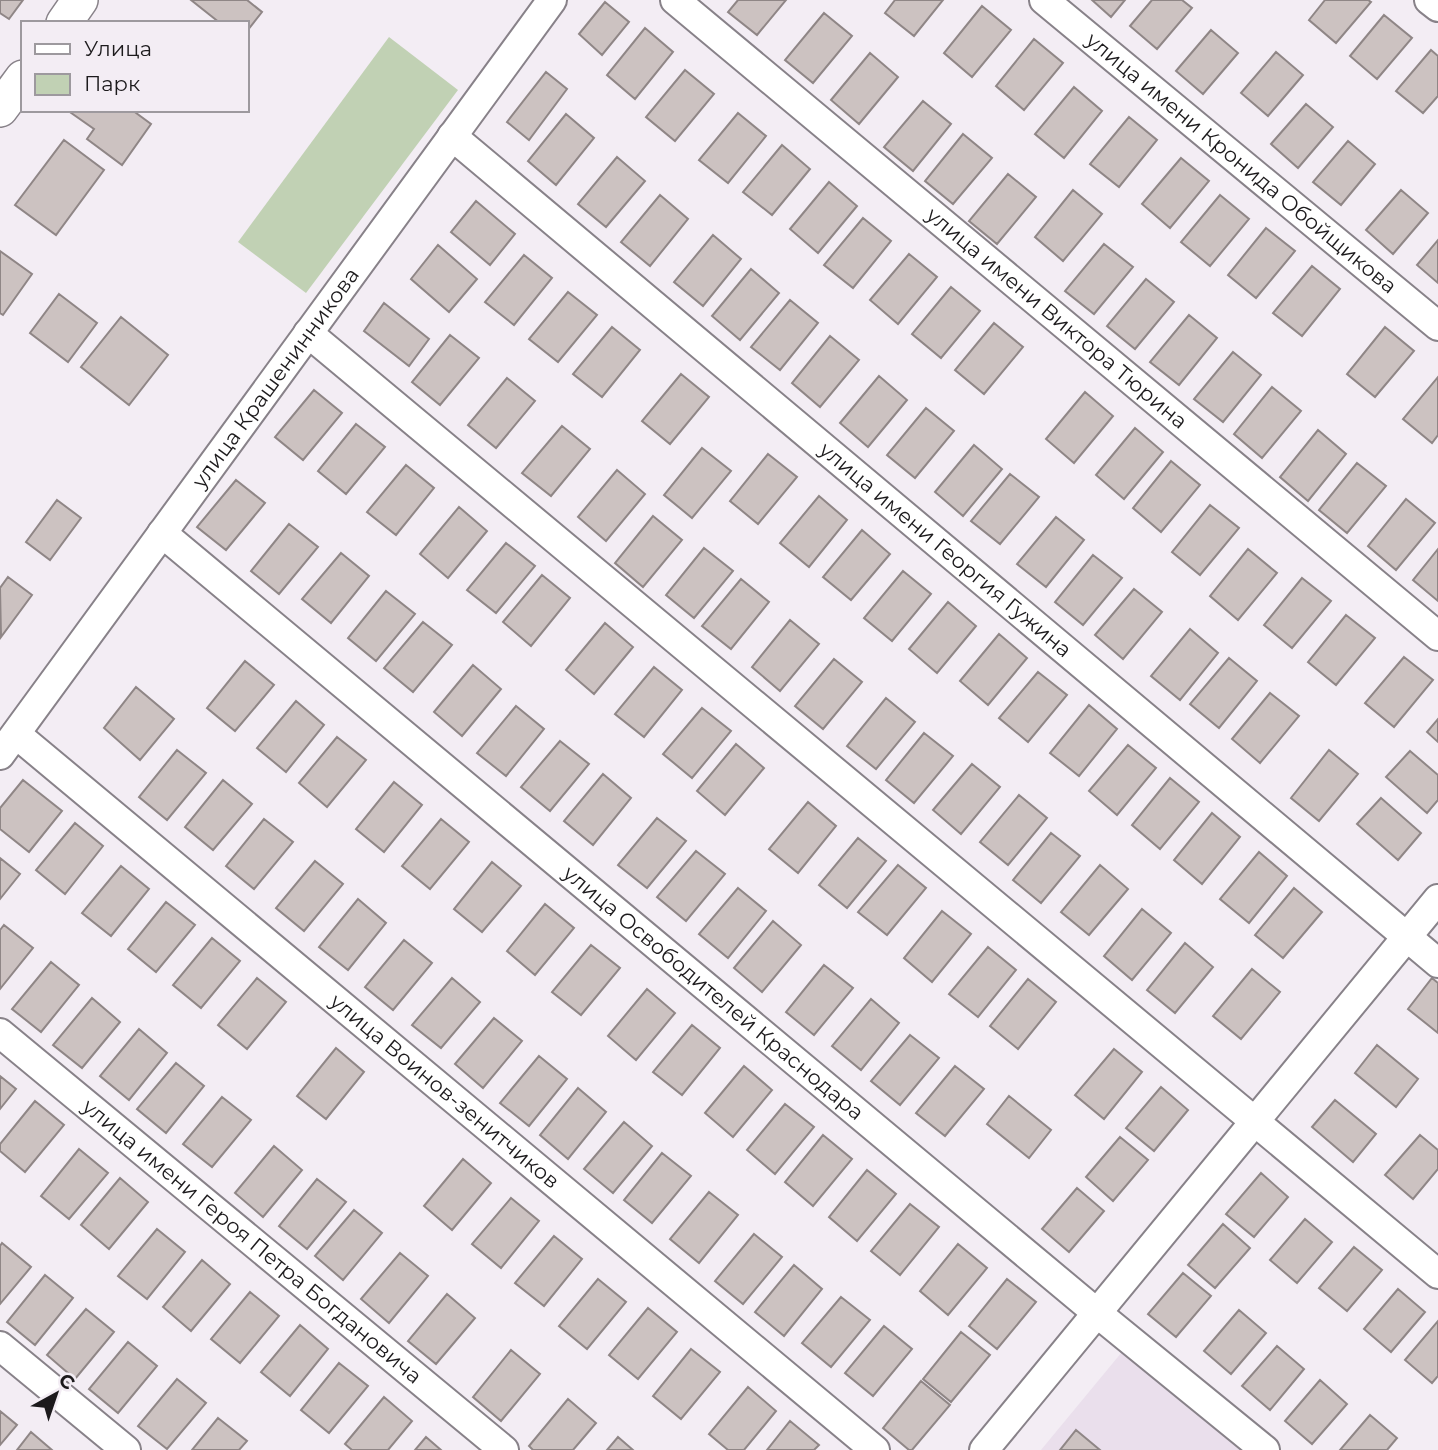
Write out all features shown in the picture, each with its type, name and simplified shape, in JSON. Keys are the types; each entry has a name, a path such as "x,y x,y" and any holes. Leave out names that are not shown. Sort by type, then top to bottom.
{"street":[{"path":"65,21 80,0"},
{"name":"улица Крашенинникова","path":"8,744 552,0"},
{"name":"улица имени Виктора Тюрина","path":"675,0 1438,636"},
{"name":"улица имени Кронида Обойщикова","path":"1044,0 1438,326"},
{"path":"1429,0 1438,8"},
{"path":"0,109 21,81"},
{"name":"улица имени Георгия Гужина","path":"452,136 1438,963"},
{"path":"308,333 1438,1274"},
{"name":"улица Освободителей Краснодара","path":"162,533 1265,1450"},
{"name":"улица Воинов-зенитчиков","path":"8,744 875,1450"},
{"path":"984,1450 1438,898"},
{"name":"улица имени Героя Петра Богдановича","path":"0,1033 504,1450"},
{"path":"0,1346 126,1450"}],"shaded area":[{"path":"1122,1352 1240,1450 1041,1450"}],"green space":[{"path":"389,37 458,90 306,293 238,242"}],"building":[{"path":"0,0 23,0 9,19 0,13"},
{"path":"191,0 247,0 262,12 248,30 248,21 217,21"},
{"path":"738,0 786,0 757,35 728,12"},
{"path":"895,0 943,0 914,36 885,13"},
{"path":"1092,0 1125,0 1111,17"},
{"path":"1152,0 1182,0 1192,8 1157,49 1130,26"},
{"path":"1325,0 1371,2 1336,43 1309,20"},
{"path":"605,2 629,22 602,55 579,34"},
{"path":"982,6 1011,30 972,77 944,53"},
{"path":"824,13 852,36 813,83 785,60"},
{"path":"1384,15 1412,38 1377,79 1350,56"},
{"path":"645,28 673,52 635,99 607,75"},
{"path":"1211,30 1238,53 1203,94 1176,71"},
{"path":"1034,39 1063,63 1024,110 996,86"},
{"path":"1431,50 1438,56 1438,96 1423,113 1396,91"},
{"path":"1276,52 1303,75 1268,116 1241,93"},
{"path":"870,53 898,77 859,124 831,100"},
{"path":"685,70 714,94 675,141 646,117"},
{"path":"546,72 567,89 529,140 507,122"},
{"path":"1074,87 1102,111 1064,158 1035,134"},
{"path":"923,101 951,124 913,171 884,147"},
{"path":"1306,104 1333,127 1298,168 1271,144"},
{"path":"70,112 135,112 151,124 122,165 87,139 94,129"},
{"path":"738,113 766,136 728,183 699,160"},
{"path":"566,114 594,138 556,185 528,161"},
{"path":"1129,117 1157,140 1119,187 1090,164"},
{"path":"963,134 992,158 953,204 925,181"},
{"path":"64,140 104,170 56,235 15,205"},
{"path":"1348,141 1375,164 1341,205 1313,182"},
{"path":"782,145 810,169 772,215 743,192"},
{"path":"617,157 645,181 606,227 578,204"},
{"path":"1181,158 1209,181 1170,228 1142,204"},
{"path":"1008,174 1036,197 997,244 969,221"},
{"path":"829,182 857,206 818,253 790,229"},
{"path":"1073,190 1102,214 1063,261 1035,237"},
{"path":"1401,190 1428,213 1393,254 1366,230"},
{"path":"660,195 688,219 650,266 621,242"},
{"path":"1220,195 1249,219 1210,266 1181,242"},
{"path":"476,201 515,234 490,265 451,232"},
{"path":"863,218 891,241 853,288 824,265"},
{"path":"1266,228 1295,251 1256,298 1228,275"},
{"path":"713,235 741,259 703,306 674,282"},
{"path":"1438,240 1438,283 1417,265"},
{"path":"1104,244 1133,267 1094,314 1065,291"},
{"path":"438,245 477,279 449,312 411,279"},
{"path":"0,251 32,274 3,315 0,313"},
{"path":"909,254 937,277 898,324 870,300"},
{"path":"524,255 552,278 514,325 485,302"},
{"path":"1312,266 1340,289 1302,336 1273,313"},
{"path":"751,269 779,293 740,340 712,316"},
{"path":"1146,279 1174,302 1135,349 1107,326"},
{"path":"951,287 980,311 941,358 912,334"},
{"path":"568,292 597,315 558,362 529,339"},
{"path":"59,294 97,323 68,362 30,333"},
{"path":"790,300 818,323 780,370 751,347"},
{"path":"384,303 429,339 409,366 364,331"},
{"path":"1189,315 1217,338 1179,385 1150,362"},
{"path":"121,317 168,355 129,405 81,367"},
{"path":"994,323 1023,347 984,394 955,370"},
{"path":"612,327 640,350 602,397 573,374"},
{"path":"1385,327 1414,351 1375,397 1347,374"},
{"path":"450,335 479,358 440,405 412,382"},
{"path":"830,336 859,360 820,407 792,383"},
{"path":"1233,352 1261,375 1223,422 1194,399"},
{"path":"681,374 709,397 670,444 642,421"},
{"path":"879,376 907,400 868,447 840,423"},
{"path":"1438,377 1438,435 1432,443 1403,419"},
{"path":"507,378 535,401 496,448 468,425"},
{"path":"1272,387 1301,411 1262,458 1234,434"},
{"path":"314,390 342,413 303,460 275,437"},
{"path":"1085,392 1113,416 1074,463 1046,439"},
{"path":"926,408 954,431 915,478 887,455"},
{"path":"356,424 385,447 346,494 318,471"},
{"path":"562,426 590,449 551,496 522,473"},
{"path":"1135,428 1163,452 1124,499 1096,475"},
{"path":"1318,430 1346,454 1308,501 1280,477"},
{"path":"974,445 1002,469 963,516 935,492"},
{"path":"702,448 731,471 692,518 664,495"},
{"path":"768,454 797,477 758,524 730,501"},
{"path":"1171,461 1200,485 1161,532 1133,508"},
{"path":"1357,463 1386,486 1347,533 1319,510"},
{"path":"406,465 434,488 396,535 367,512"},
{"path":"617,470 645,494 606,541 578,517"},
{"path":"1010,474 1039,497 1000,544 971,521"},
{"path":"236,480 265,503 226,550 197,527"},
{"path":"819,496 847,520 809,567 780,543"},
{"path":"1406,499 1435,523 1396,570 1368,546"},
{"path":"57,500 81,518 50,560 26,542"},
{"path":"1210,505 1239,528 1200,575 1172,552"},
{"path":"459,507 487,531 448,578 420,554"},
{"path":"653,516 682,540 643,587 615,563"},
{"path":"1056,517 1084,540 1046,587 1017,564"},
{"path":"289,524 318,547 279,594 251,571"},
{"path":"862,530 890,554 851,600 823,577"},
{"path":"506,543 535,566 496,613 467,590"},
{"path":"704,548 733,571 694,618 666,595"},
{"path":"1248,549 1277,573 1238,620 1210,596"},
{"path":"1438,549 1438,601 1413,580"},
{"path":"341,553 369,576 331,623 302,599"},
{"path":"1093,555 1122,578 1083,625 1055,602"},
{"path":"903,571 931,594 892,641 864,618"},
{"path":"542,575 570,598 531,646 503,622"},
{"path":"8,577 32,595 1,637 0,588"},
{"path":"1302,578 1331,601 1292,648 1264,625"},
{"path":"741,579 769,602 731,649 702,626"},
{"path":"1134,589 1162,612 1123,659 1095,635"},
{"path":"386,591 415,614 376,661 348,638"},
{"path":"948,602 976,626 937,673 909,649"},
{"path":"1346,615 1375,638 1336,685 1308,662"},
{"path":"790,620 819,644 780,691 752,667"},
{"path":"423,622 452,645 413,692 384,668"},
{"path":"605,623 633,647 594,694 566,670"},
{"path":"1190,629 1218,653 1180,700 1151,676"},
{"path":"999,634 1027,658 988,705 960,681"},
{"path":"1404,657 1433,680 1394,727 1365,703"},
{"path":"1229,658 1257,681 1219,728 1190,704"},
{"path":"834,659 862,682 823,729 795,706"},
{"path":"245,661 274,685 235,731 207,708"},
{"path":"473,665 501,689 462,736 434,712"},
{"path":"654,667 682,690 644,737 615,714"},
{"path":"1038,672 1067,695 1028,742 999,718"},
{"path":"136,687 174,719 140,760 104,728"},
{"path":"1270,693 1299,716 1260,763 1232,739"},
{"path":"886,698 915,722 876,769 847,746"},
{"path":"296,701 324,725 286,772 257,748"},
{"path":"1089,705 1117,729 1079,776 1050,753"},
{"path":"516,706 544,729 506,776 477,753"},
{"path":"702,708 731,731 692,778 663,754"},
{"path":"1438,719 1438,742 1427,732"},
{"path":"924,733 953,756 914,803 886,780"},
{"path":"337,737 366,760 327,807 299,783"},
{"path":"560,741 589,764 550,811 521,787"},
{"path":"736,744 764,768 725,815 697,791"},
{"path":"1128,745 1156,768 1117,815 1089,791"},
{"path":"177,750 206,773 167,820 139,797"},
{"path":"1329,750 1358,774 1319,821 1291,798"},
{"path":"1410,751 1438,775 1438,800 1427,813 1386,777"},
{"path":"972,764 1000,787 961,834 933,810"},
{"path":"603,774 631,798 593,845 564,821"},
{"path":"1170,778 1199,802 1160,849 1132,825"},
{"path":"23,780 62,811 29,852 0,829 0,808"},
{"path":"223,780 252,804 213,850 185,827"},
{"path":"394,782 422,805 384,852 356,829"},
{"path":"1019,795 1047,818 1008,865 980,842"},
{"path":"1381,798 1421,833 1398,860 1357,824"},
{"path":"808,802 836,826 798,873 769,849"},
{"path":"1212,813 1240,837 1202,884 1174,860"},
{"path":"657,818 686,841 647,888 618,865"},
{"path":"264,819 293,842 254,889 226,866"},
{"path":"441,819 469,842 430,889 402,866"},
{"path":"75,823 103,846 65,894 36,870"},
{"path":"1051,833 1080,856 1041,903 1013,880"},
{"path":"858,838 886,861 847,908 819,885"},
{"path":"696,851 725,874 686,921 657,897"},
{"path":"1259,852 1287,876 1249,923 1220,899"},
{"path":"0,858 20,874 0,899"},
{"path":"315,861 343,884 304,931 276,908"},
{"path":"492,862 521,886 482,932 454,909"},
{"path":"898,865 926,888 887,935 858,912"},
{"path":"1100,865 1128,889 1089,935 1061,912"},
{"path":"121,866 149,889 111,936 82,913"},
{"path":"738,888 766,911 728,958 699,934"},
{"path":"1294,888 1322,912 1283,958 1255,935"},
{"path":"358,899 386,923 348,970 319,947"},
{"path":"166,902 195,925 156,972 128,949"},
{"path":"545,904 574,928 535,975 507,951"},
{"path":"1142,909 1171,933 1132,980 1104,956"},
{"path":"942,911 971,934 932,982 904,958"},
{"path":"773,921 801,945 762,992 734,968"},
{"path":"4,925 33,948 0,989 0,930"},
{"path":"212,938 240,961 201,1008 173,985"},
{"path":"404,940 432,963 393,1010 365,987"},
{"path":"1185,943 1213,967 1175,1013 1147,990"},
{"path":"591,945 620,968 581,1015 552,992"},
{"path":"988,947 1016,970 978,1017 949,994"},
{"path":"51,962 79,985 41,1032 12,1009"},
{"path":"824,965 853,988 814,1035 786,1012"},
{"path":"1252,969 1280,992 1241,1039 1213,1016"},
{"path":"257,978 286,1002 247,1049 218,1025"},
{"path":"452,978 480,1002 441,1048 412,1025"},
{"path":"1432,978 1438,983 1438,1033 1408,1009"},
{"path":"1028,979 1056,1002 1018,1049 990,1026"},
{"path":"647,989 675,1013 636,1060 608,1036"},
{"path":"92,998 120,1022 82,1068 53,1045"},
{"path":"871,999 899,1023 861,1070 832,1046"},
{"path":"494,1018 522,1041 483,1088 455,1064"},
{"path":"692,1025 720,1048 682,1095 653,1072"},
{"path":"139,1029 167,1053 129,1100 100,1076"},
{"path":"910,1035 939,1058 900,1105 871,1081"},
{"path":"1377,1045 1418,1079 1396,1107 1355,1073"},
{"path":"336,1048 364,1072 326,1119 297,1096"},
{"path":"1114,1049 1142,1072 1104,1119 1075,1095"},
{"path":"539,1056 567,1079 529,1126 500,1103"},
{"path":"176,1063 204,1086 166,1133 137,1109"},
{"path":"744,1066 772,1090 733,1137 705,1113"},
{"path":"955,1066 984,1089 945,1136 916,1113"},
{"path":"0,1076 16,1089 0,1109"},
{"path":"1161,1087 1188,1110 1154,1151 1126,1128"},
{"path":"578,1088 606,1112 568,1159 540,1135"},
{"path":"1009,1096 1051,1130 1029,1158 987,1124"},
{"path":"222,1097 251,1120 212,1167 183,1144"},
{"path":"1335,1100 1376,1134 1353,1162 1312,1127"},
{"path":"35,1101 64,1125 25,1172 0,1151 0,1144"},
{"path":"785,1104 814,1127 775,1174 747,1150"},
{"path":"624,1122 652,1146 613,1193 584,1169"},
{"path":"823,1135 852,1159 813,1206 785,1182"},
{"path":"1420,1135 1438,1150 1438,1169 1413,1199 1385,1175"},
{"path":"1120,1137 1148,1160 1113,1201 1086,1177"},
{"path":"274,1146 302,1170 263,1217 235,1193"},
{"path":"79,1149 108,1173 69,1219 41,1196"},
{"path":"662,1153 691,1176 652,1223 624,1200"},
{"path":"463,1159 491,1183 452,1230 424,1206"},
{"path":"867,1170 896,1194 857,1241 829,1217"},
{"path":"1261,1173 1288,1197 1254,1237 1226,1214"},
{"path":"120,1178 148,1202 109,1249 81,1225"},
{"path":"317,1179 346,1202 307,1249 279,1226"},
{"path":"1077,1188 1104,1211 1069,1252 1042,1229"},
{"path":"709,1192 738,1215 699,1263 670,1239"},
{"path":"511,1198 539,1221 501,1268 472,1244"},
{"path":"910,1204 939,1227 900,1275 871,1251"},
{"path":"354,1210 382,1233 343,1280 315,1256"},
{"path":"1305,1219 1332,1242 1297,1283 1270,1260"},
{"path":"1223,1224 1250,1248 1215,1288 1188,1265"},
{"path":"157,1229 185,1252 147,1299 118,1276"},
{"path":"754,1234 782,1257 743,1304 715,1281"},
{"path":"554,1236 582,1259 544,1306 515,1283"},
{"path":"2,1243 31,1267 0,1304 0,1246"},
{"path":"958,1244 987,1268 948,1315 920,1291"},
{"path":"1354,1247 1382,1270 1347,1311 1319,1288"},
{"path":"400,1253 428,1276 389,1323 361,1299"},
{"path":"202,1260 230,1284 191,1331 163,1307"},
{"path":"794,1265 822,1289 784,1336 755,1312"},
{"path":"1183,1273 1211,1296 1176,1337 1148,1314"},
{"path":"45,1275 73,1298 35,1345 7,1322"},
{"path":"598,1279 626,1302 587,1349 559,1326"},
{"path":"1007,1279 1036,1302 997,1349 969,1326"},
{"path":"1398,1289 1425,1312 1391,1352 1364,1329"},
{"path":"250,1292 279,1316 240,1363 211,1339"},
{"path":"447,1294 475,1318 436,1364 408,1341"},
{"path":"841,1297 870,1320 831,1367 802,1343"},
{"path":"648,1308 677,1332 638,1379 609,1355"},
{"path":"86,1309 114,1332 75,1379 47,1355"},
{"path":"1239,1310 1266,1333 1231,1374 1204,1351"},
{"path":"1438,1321 1438,1376 1432,1383 1405,1360"},
{"path":"300,1325 328,1349 290,1396 261,1372"},
{"path":"884,1326 912,1349 873,1396 845,1373"},
{"path":"961,1332 990,1355 951,1402 923,1379"},
{"path":"128,1342 157,1366 118,1413 89,1389"},
{"path":"1277,1346 1304,1369 1270,1410 1242,1386"},
{"path":"691,1349 720,1372 681,1419 653,1396"},
{"path":"511,1350 540,1374 501,1421 473,1397"},
{"path":"339,1363 368,1386 329,1433 301,1410"},
{"path":"177,1379 206,1403 167,1449 138,1426"},
{"path":"1320,1380 1347,1404 1312,1444 1285,1421"},
{"path":"921,1381 950,1405 912,1450 909,1450 883,1428"},
{"path":"748,1387 776,1411 744,1450 728,1450 709,1434"},
{"path":"384,1397 412,1421 388,1450 352,1450 345,1444"},
{"path":"568,1399 596,1423 573,1450 533,1450 529,1446"},
{"path":"0,1411 17,1425 0,1445"},
{"path":"1370,1415 1397,1438 1387,1450 1340,1450"},
{"path":"218,1418 247,1441 239,1450 192,1450"},
{"path":"790,1421 819,1445 814,1450 767,1450"},
{"path":"1076,1430 1100,1450 1060,1450"},
{"path":"31,1432 52,1450 17,1450"},
{"path":"426,1437 441,1450 415,1450"},
{"path":"618,1437 633,1450 607,1450"}]}
